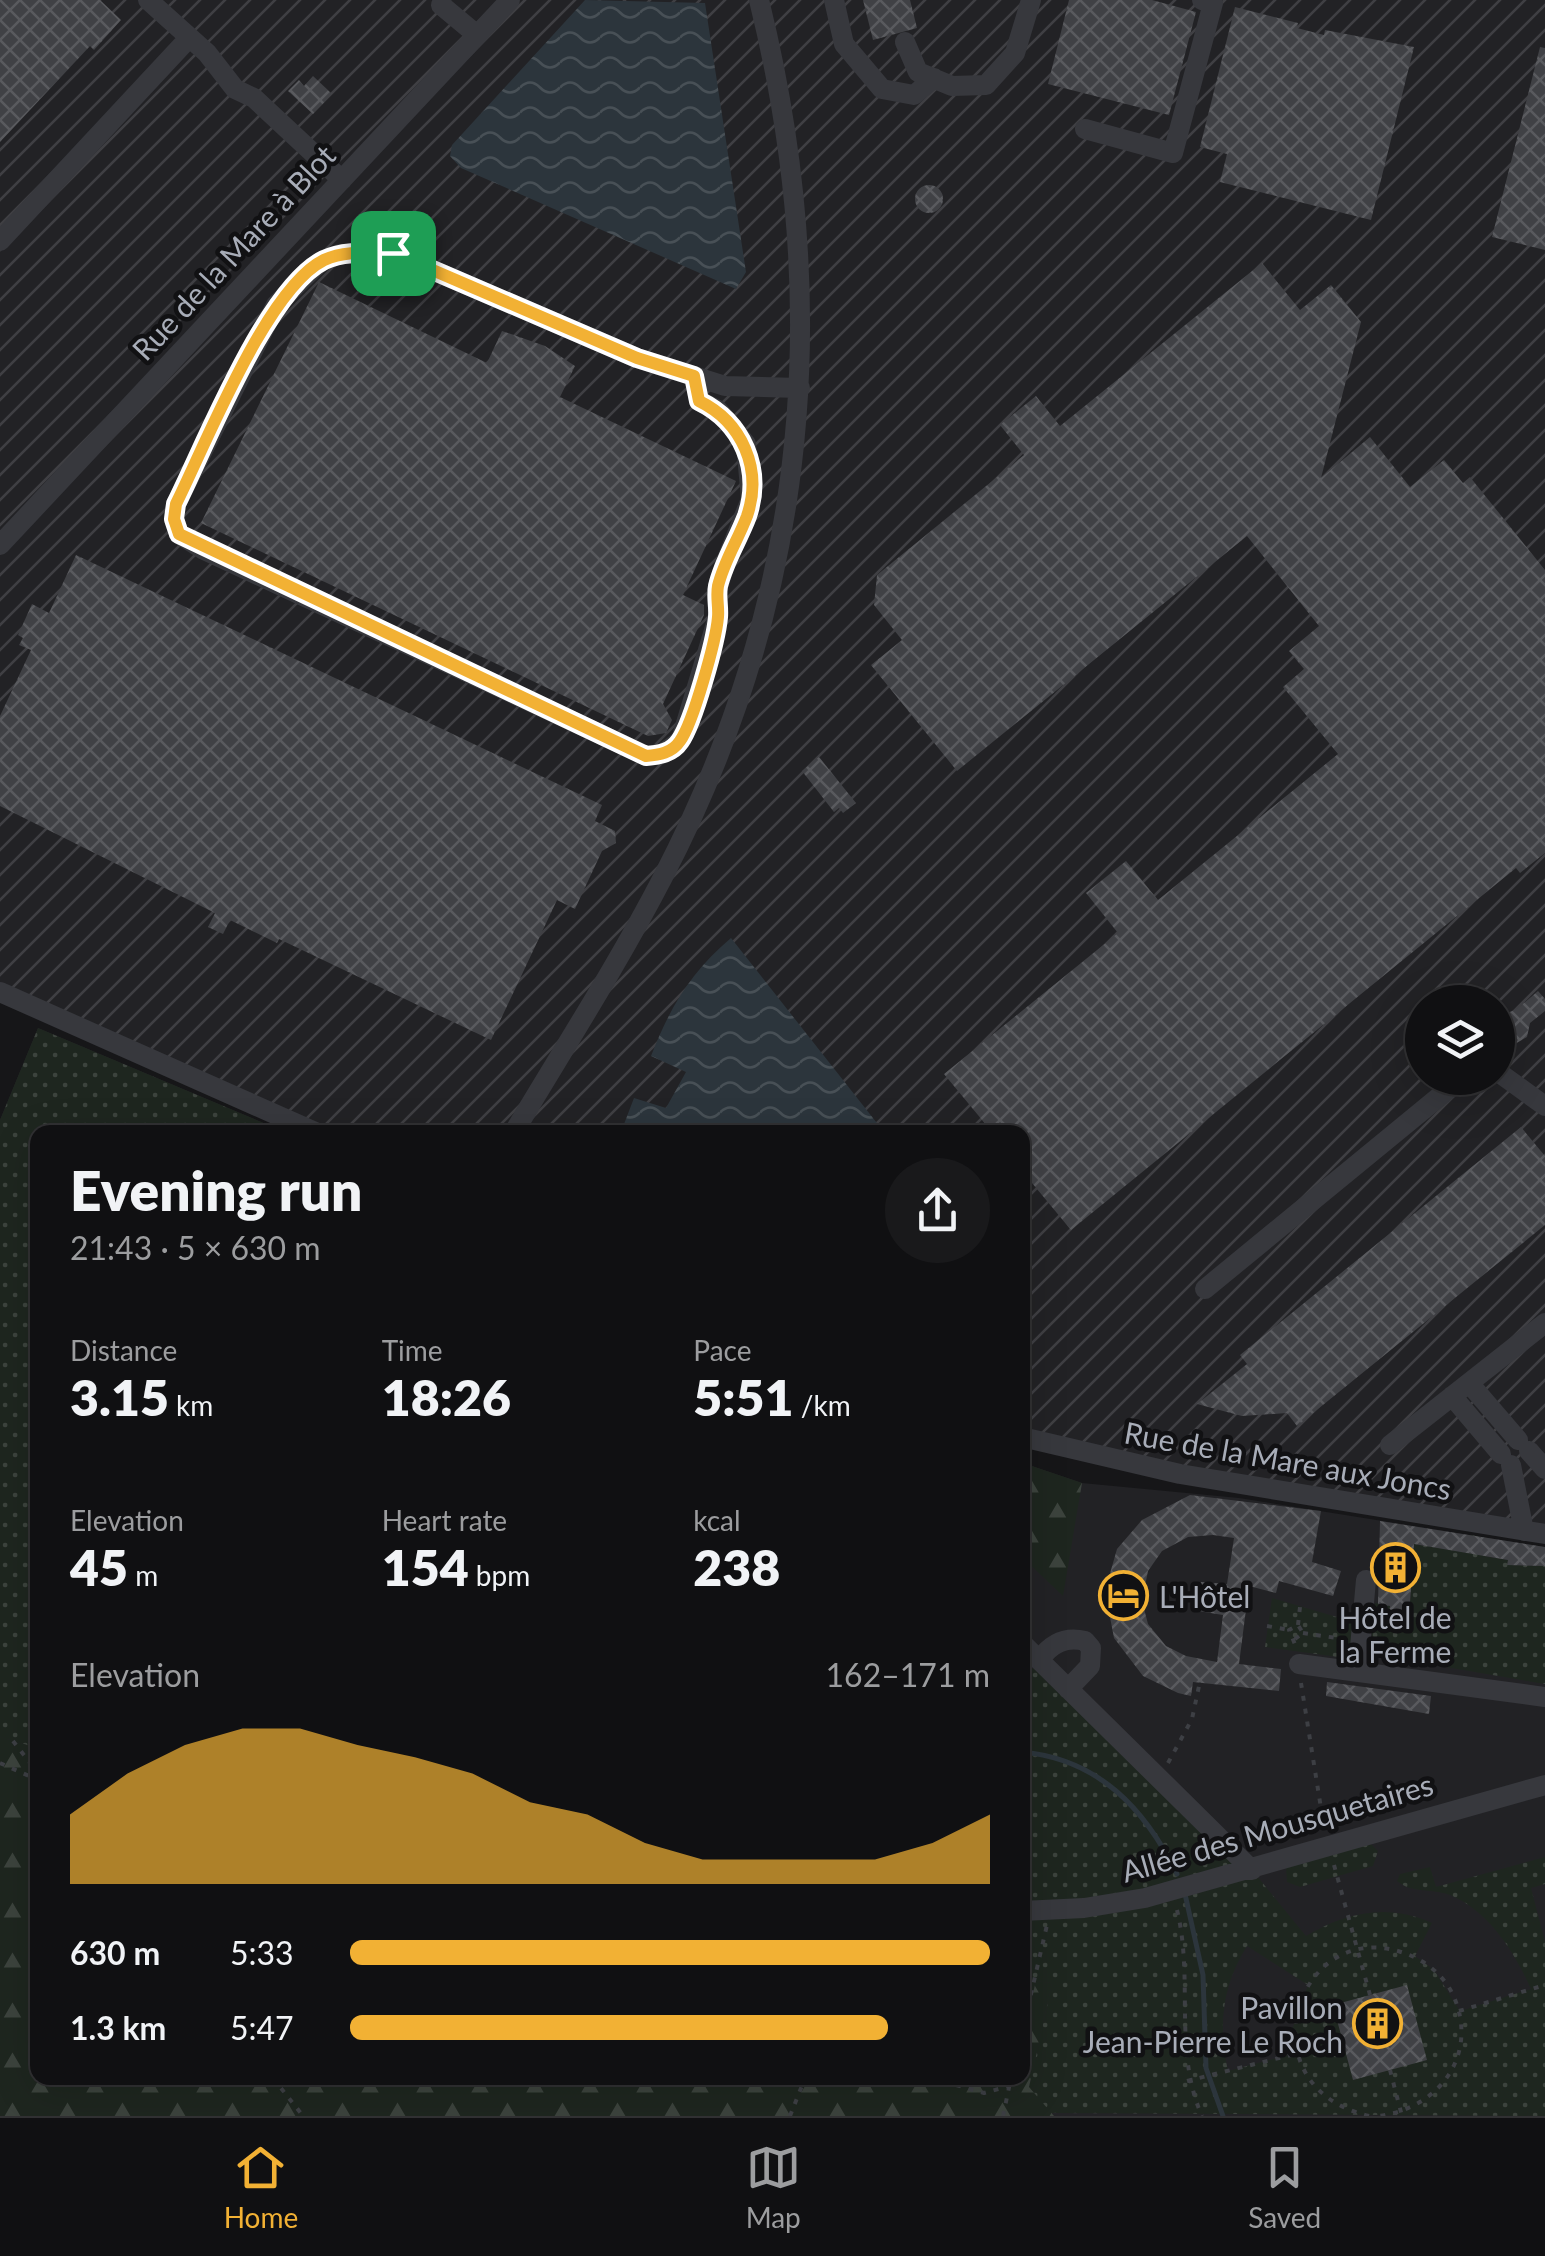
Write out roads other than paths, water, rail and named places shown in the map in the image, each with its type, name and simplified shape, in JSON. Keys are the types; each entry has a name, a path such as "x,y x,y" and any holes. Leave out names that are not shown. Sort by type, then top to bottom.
{"street":[{"path":"148,0 207,54 236,88 254,98 342,180"},
{"name":"Rue de la Mare à Blot","path":"0,544 510,0"},
{"path":"518,1125 662,878 718,759 755,654 770,595 790,489 800,388 798,220 784,116 759,0"},
{"path":"834,0 844,44 882,88 914,96 934,78"},
{"path":"906,42 918,72 952,86 986,85 1015,54 1030,0"},
{"path":"1085,129 1173,153 1213,3 1202,0"},
{"path":"441,5 477,35"},
{"path":"0,241 189,38"},
{"path":"694,376 699,401 718,410 746,444 751,500 724,564 717,590 718,617 682,740 662,754 646,756 204,550 179,534 174,519 176,504 276,305 309,270 340,254 393,253 637,358 694,376 725,386 800,388"},
{"path":"0,992 299,1125"},
{"path":"1515,1084 1545,1106"},
{"path":"1204,1289 1441,1095"},
{"path":"1390,1445 1545,1324"},
{"path":"1460,1390 1515,1452 1545,1470"},
{"name":"Rue de la Mare aux Joncs","path":"1030,1439 1180,1474 1535,1533"},
{"path":"1515,1452 1535,1533"},
{"path":"1358,1670 1366,1580"},
{"path":"1040,1660 1051,1644 1085,1641 1091,1648 1090,1666 1068,1690"},
{"path":"1030,1651 1252,1870"},
{"path":"1298,1664 1545,1696"},
{"name":"Allée des Mousquetaires","path":"1030,1910 1050,1911 1173,1891 1328,1844 1545,1786"}],"water":[{"path":"585,0 705,3 746,272 736,289 461,168 450,156 452,145"},
{"path":"731,938 878,1125 624,1125 634,1098 666,1108 686,1072 651,1056 683,991"}],"waterway":[{"path":"1030,1753 1074,1765 1116,1791 1150,1829 1177,1874"},
{"path":"1185,1894 1203,1975 1206,2068 1223,2116"}],"place":[{"name":"Hôtel de la Ferme","path":"1395,1568"},
{"name":"L'Hôtel","path":"1124,1596"},
{"name":"Pavillon Jean-Pierre Le Roch","path":"1378,2024"}]}
